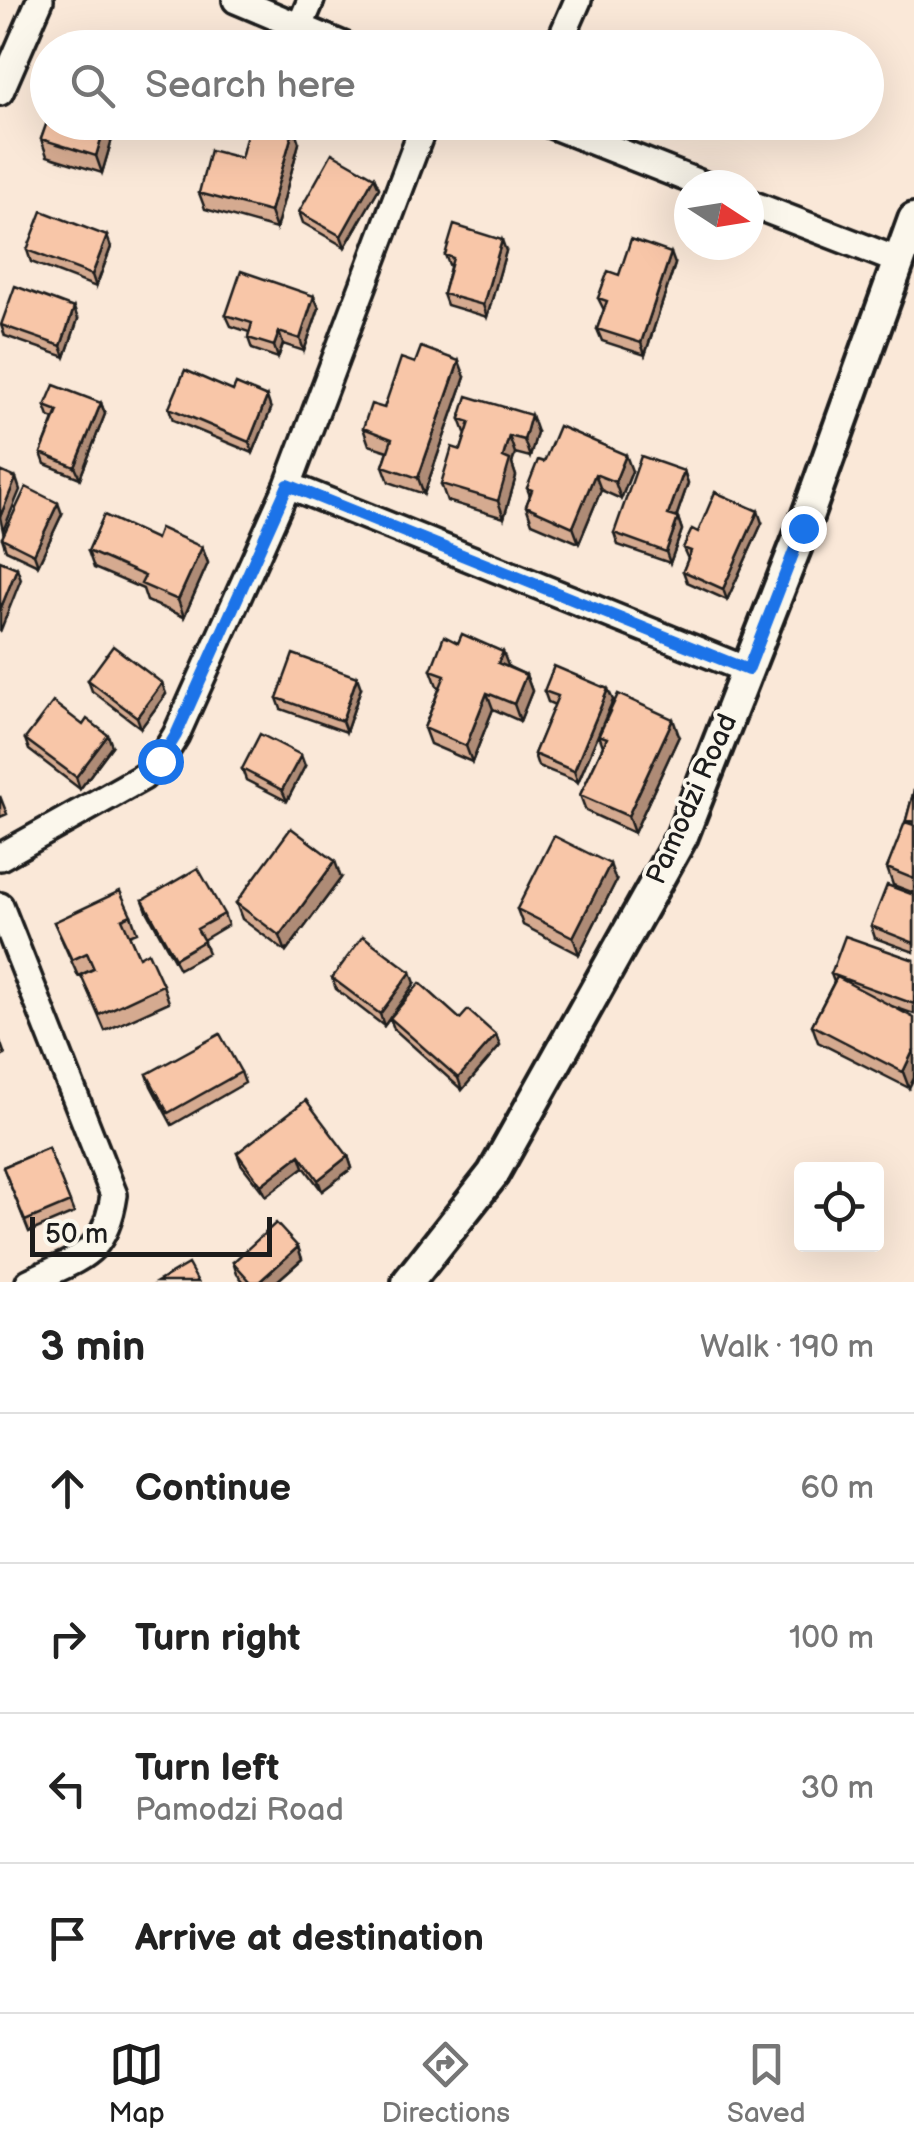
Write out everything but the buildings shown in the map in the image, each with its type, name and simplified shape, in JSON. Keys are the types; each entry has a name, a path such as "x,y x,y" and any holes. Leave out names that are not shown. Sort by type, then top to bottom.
{"street":[{"path":"0,92 40,0"},
{"path":"236,0 309,30"},
{"path":"300,26 311,0"},
{"path":"565,30 578,0"},
{"path":"0,856 143,777 160,761 176,735 288,485 419,140"},
{"path":"590,140 674,173"},
{"path":"764,209 899,261"},
{"name":"Pamodzi Road","path":"408,1282 493,1174 682,836 803,528 914,218"},
{"path":"288,485 748,670"},
{"path":"0,906 114,1195 110,1224 92,1251 30,1282"}],"route":[{"path":"160,761 176,735 288,485 748,670 803,528"}]}
